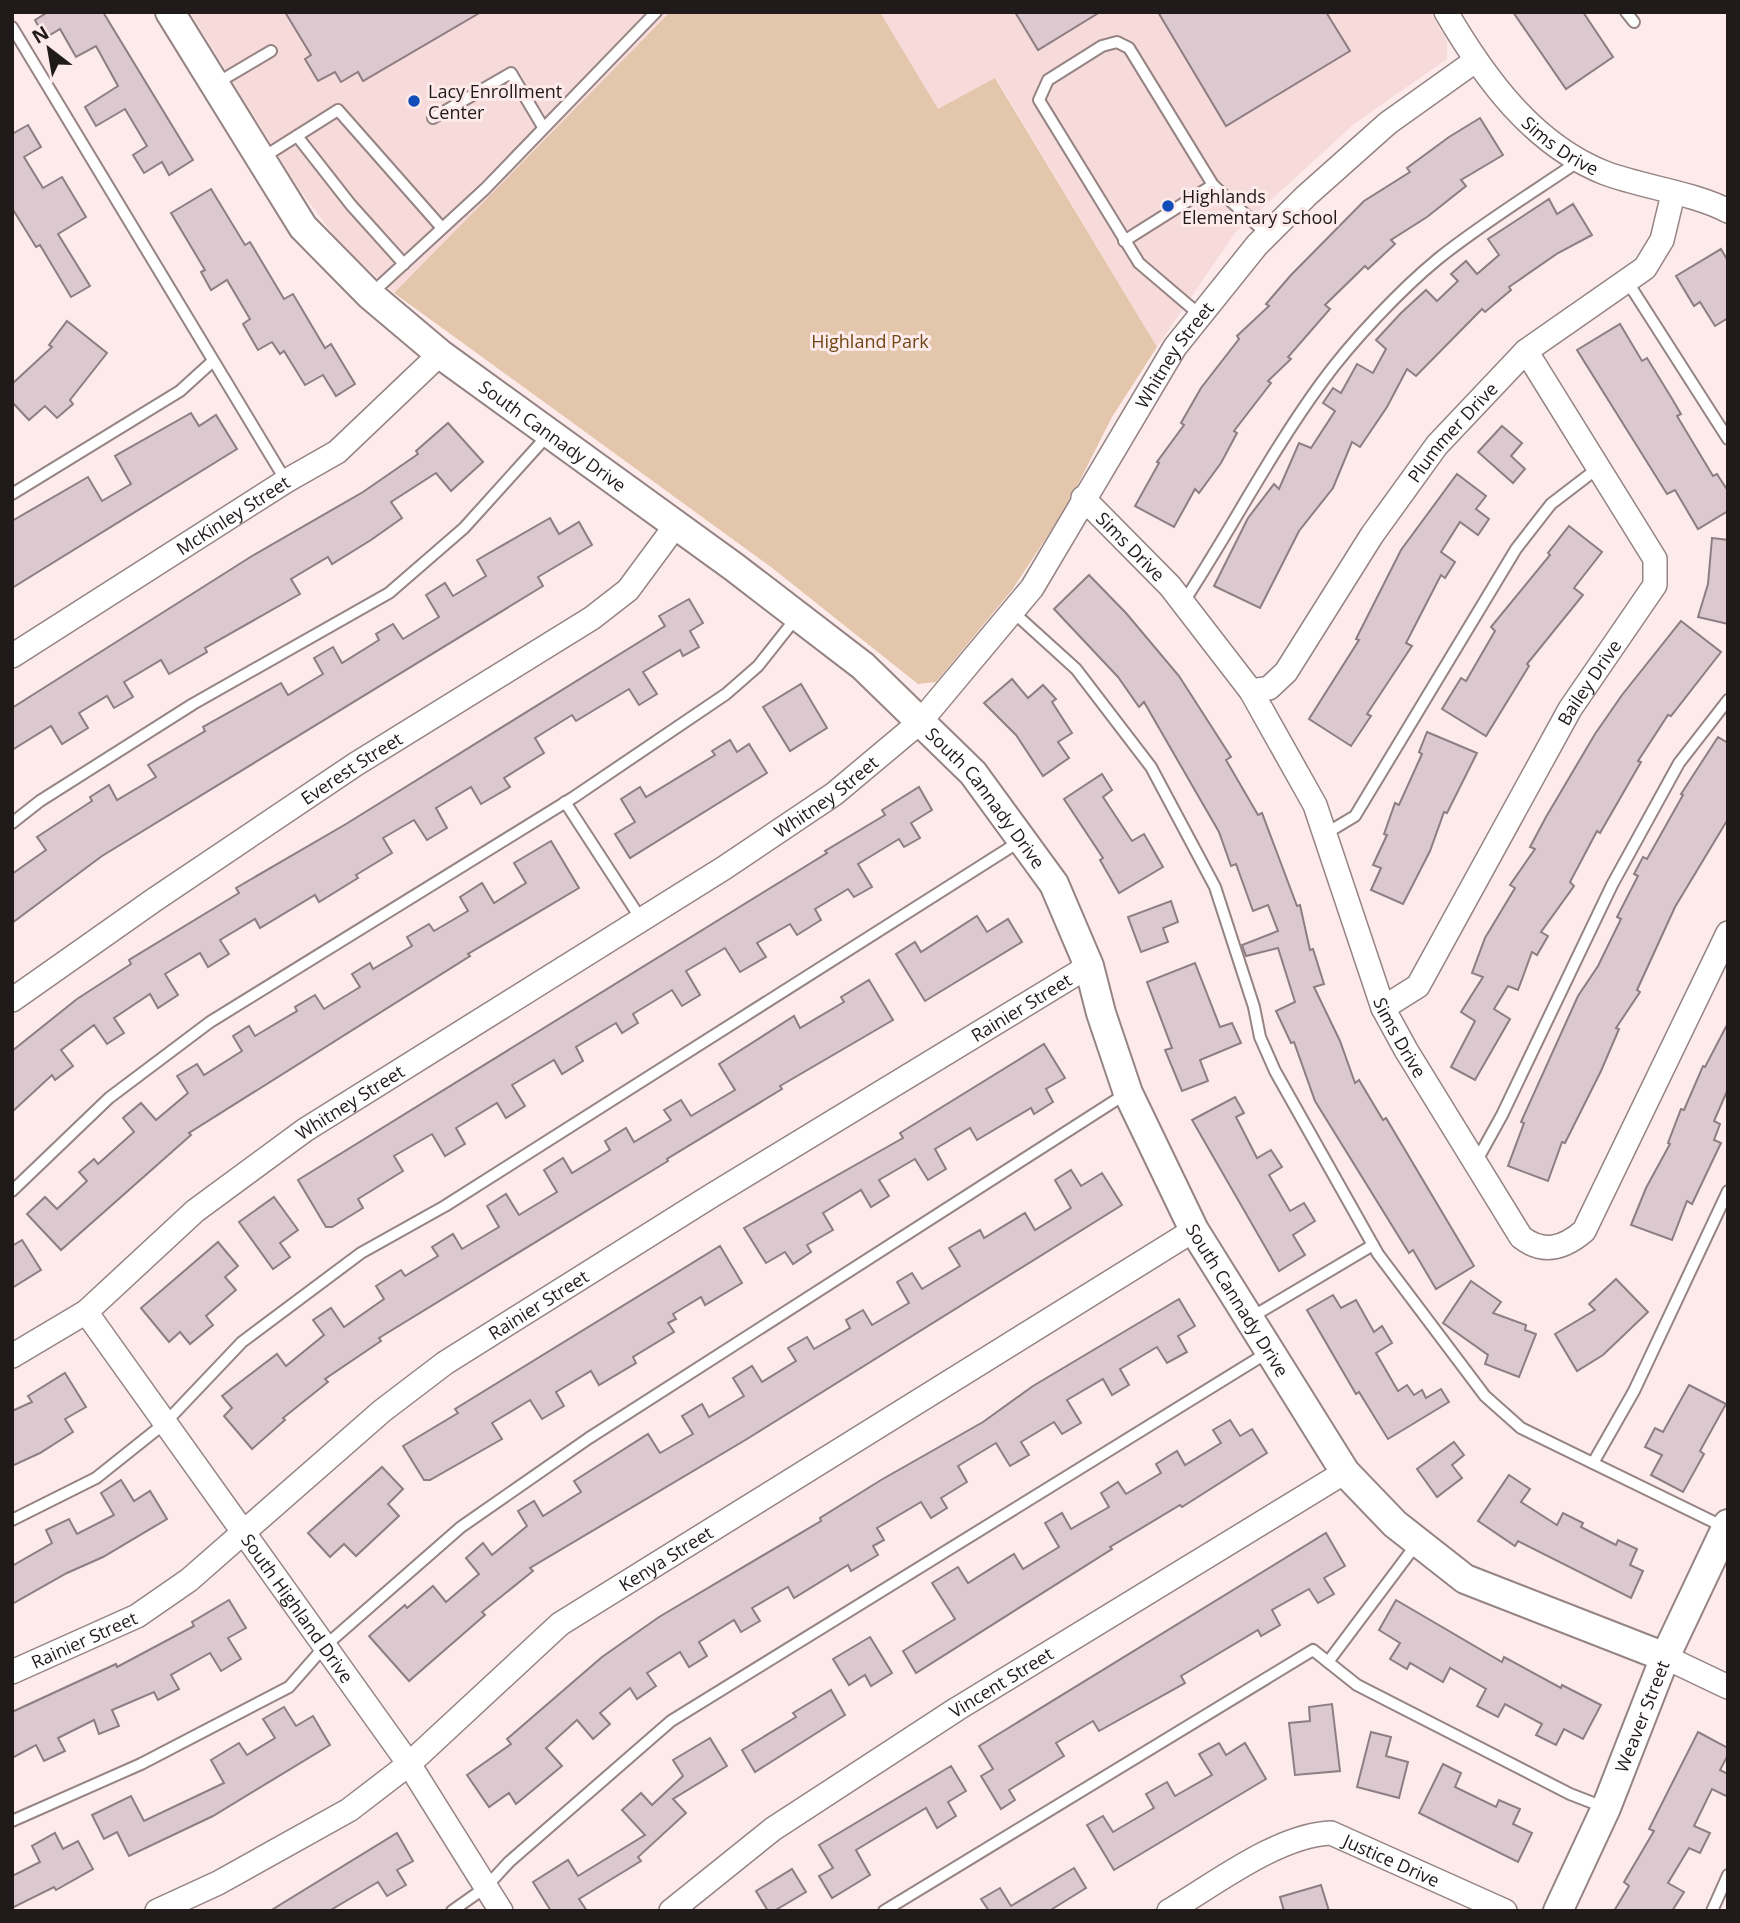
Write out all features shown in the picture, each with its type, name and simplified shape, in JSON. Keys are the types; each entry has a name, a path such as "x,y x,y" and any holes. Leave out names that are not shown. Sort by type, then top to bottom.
{"street":[{"name":"South Cannady Drive","path":"170,12 303,227 370,295 440,355 676,525 863,666 973,773 1054,884 1089,966 1101,1013 1128,1093 1194,1230 1345,1472 1395,1524 1465,1579 1665,1657"},
{"name":"Sims Drive","path":"1446,12 1475,61 1505,99 1554,145 1604,172 1728,211"},
{"name":"Whitney Street","path":"12,1356 86,1312 195,1211 305,1130 834,794 920,722 1032,588 1175,347 1200,315 1268,235 1306,196 1388,123 1475,61"},
{"name":"Plummer Drive","path":"1251,691 1269,688 1286,672 1372,535 1437,445 1526,351 1645,268 1662,240 1674,194"},
{"name":"Bailey Drive","path":"1383,1008 1418,986 1570,709 1655,585 1655,559 1526,351"},
{"name":"McKinley Street","path":"12,656 286,481 337,452 440,355"},
{"name":"Sims Drive","path":"1083,498 1184,603 1251,691 1315,805 1383,1008 1521,1237 1529,1244 1543,1250 1569,1244 1584,1231 1728,933"},
{"name":"Everest Street","path":"12,1000 154,900 356,764 592,618 628,590 676,525"},
{"name":"Rainier Street","path":"12,1672 137,1616 189,1580 382,1411 445,1363 757,1168 1089,966"},
{"name":"Kenya Street","path":"157,1911 218,1883 349,1810 409,1764 560,1624 1194,1230"},
{"name":"South Highland Drive","path":"86,1312 409,1764 501,1911"},
{"name":"Vincent Street","path":"671,1911 774,1829 911,1739 1345,1472"},
{"name":"Weaver Street","path":"1558,1911 1606,1808 1665,1657 1727,1526"},
{"path":"1665,1657 1728,1687"},
{"name":"Justice Drive","path":"1169,1911 1285,1844 1310,1833 1331,1833 1505,1911"}],"lane":[{"path":"370,295 485,189 656,12"},
{"path":"1626,12 1634,22"},
{"path":"12,27 286,481"},
{"path":"1200,315 1139,263 1124,240 1039,100 1048,80 1102,46 1117,42 1129,47 1213,185 1268,235"},
{"path":"214,85 271,51"},
{"path":"433,118 511,73 543,127"},
{"path":"260,159 338,110 442,228"},
{"path":"297,136 351,205 404,264"},
{"path":"1184,603 1224,540 1269,457 1324,380 1386,310 1437,260 1581,160"},
{"path":"1124,240 1213,185"},
{"path":"1627,281 1728,439"},
{"path":"12,494 180,391 213,361"},
{"path":"12,823 40,801 193,704 389,593 464,528 550,433"},
{"path":"1325,834 1355,816 1516,549 1551,504 1598,468"},
{"path":"1012,611 1076,669 1151,767 1215,887 1254,1007 1261,1037 1275,1072 1373,1245 1485,1396 1521,1428 1727,1526"},
{"path":"12,1191 109,1098 210,1022 565,802 726,694 758,666 797,616"},
{"path":"1476,1162 1502,1115 1619,873 1679,763 1728,700"},
{"path":"565,802 641,919"},
{"path":"12,1520 96,1478 165,1423 243,1342 361,1253 445,1206 1022,840"},
{"path":"12,1821 141,1764 289,1687 325,1646 461,1527 482,1512 589,1438 1128,1093"},
{"path":"1593,1463 1634,1391 1728,1191"},
{"path":"1250,1318 1373,1245"},
{"path":"452,1911 486,1887 509,1861 671,1721 1270,1351"},
{"path":"1328,1662 1418,1542"},
{"path":"884,1911 1313,1650 1357,1685 1570,1794 1606,1808"},
{"path":"1712,1911 1728,1875"}],"shaded area":[{"name":"Lacy Enrollment Center","path":"190,12 670,12 394,293 341,245 299,189"},
{"name":"Highlands Elementary School","path":"880,12 1430,12 1447,41 1447,59 1354,124 1235,233 1157,347 996,78 938,110"}],"green space":[{"name":"Highland Park","path":"670,12 880,12 938,109 995,78 1157,347 1112,417 1067,506 1012,590 936,682 918,684 771,567 394,293"}],"building":[{"path":"48,12 103,12 193,160 169,175 162,162 144,173 133,155 147,146 125,109 96,126 85,107 118,86 96,46 76,57 60,29 45,38 35,20"},
{"name":"Lacy Enrollment Center","path":"285,12 481,12 363,81 358,72 341,82 335,72 318,81 305,59 311,55"},
{"path":"1015,12 1100,12 1038,50"},
{"path":"1158,12 1326,12 1350,51 1226,126"},
{"path":"1513,12 1583,12 1613,57 1566,89"},
{"path":"1480,118 1503,155 1461,180 1466,186 1427,217 1391,240 1395,244 1368,269 1365,266 1325,305 1330,309 1288,357 1291,359 1268,381 1271,383 1234,431 1237,433 1221,463 1199,493 1195,489 1174,527 1135,506 1159,463 1157,462 1184,425 1181,423 1201,388 1239,339 1237,336 1269,306 1266,304 1291,275 1364,201 1410,172 1407,168"},
{"path":"28,125 41,147 24,157 43,188 62,177 86,217 58,234 90,286 71,297 40,245 36,247 12,208 12,134"},
{"path":"211,189 245,245 250,242 284,299 293,294 325,348 331,344 355,384 336,396 323,375 305,385 284,351 280,354 272,342 258,350 243,324 250,319 227,280 211,290 201,272 205,270 171,213"},
{"path":"1549,199 1557,214 1573,204 1592,235 1558,253 1509,287 1511,290 1485,312 1482,309 1416,376 1407,369 1387,407 1360,447 1352,442 1333,488 1299,531 1260,608 1214,586 1248,518 1274,484 1279,489 1299,443 1311,448 1335,411 1323,403 1333,388 1341,393 1357,364 1373,373 1386,349 1376,340 1401,313 1426,290 1437,301 1458,281 1451,274 1466,261 1477,274 1499,255 1488,239"},
{"path":"1721,249 1728,261 1728,318 1715,326 1700,302 1694,306 1676,276"},
{"path":"67,321 107,353 70,400 73,404 57,418 45,406 29,420 12,402 12,384 52,347 49,345"},
{"path":"1620,324 1642,361 1647,358 1671,397 1681,414 1677,416 1713,476 1717,474 1728,491 1728,511 1698,529 1675,490 1667,494 1577,350"},
{"path":"191,413 199,426 216,415 237,449 12,588 12,521 88,477 102,501 131,484 115,456"},
{"path":"448,423 483,462 451,491 436,473 391,502 402,518 332,564 328,557 291,579 300,594 205,648 207,652 169,674 161,660 124,682 133,697 114,708 107,696 79,713 88,728 62,744 51,726 12,750 12,708 252,556 363,492 418,454 416,451"},
{"path":"1502,426 1522,443 1511,456 1525,469 1513,483 1478,452"},
{"path":"1457,474 1486,496 1476,509 1489,519 1478,535 1460,522 1441,552 1455,562 1445,578 1441,575 1406,643 1412,646 1367,714 1371,716 1351,746 1309,719 1359,640 1356,639 1401,550"},
{"path":"550,518 559,534 579,522 592,545 538,577 543,586 102,856 12,923 12,874 46,850 37,837 92,801 90,797 109,785 117,800 156,777 148,765 205,731 203,727 281,683 288,695 323,674 314,658 333,647 342,663 379,640 376,634 393,624 403,639 439,617 426,595 445,583 453,596 486,576 477,560"},
{"path":"1569,526 1602,552 1574,588 1583,595 1527,664 1529,666 1486,736 1442,709 1461,678 1466,681 1495,631 1491,627 1550,555 1548,553"},
{"path":"1712,538 1728,540 1728,624 1698,617 1708,584"},
{"path":"1089,575 1126,613 1179,676 1231,757 1226,760 1258,815 1262,813 1297,906 1300,905 1310,950 1313,949 1324,984 1314,987 1340,1041 1355,1083 1359,1080 1383,1120 1386,1118 1474,1266 1436,1289 1413,1250 1409,1253 1315,1101 1294,1042 1291,1043 1276,1011 1295,1002 1278,948 1246,956 1242,945 1278,931 1268,905 1253,911 1236,864 1231,866 1219,832 1144,702 1139,707 1118,677 1054,609"},
{"path":"689,599 703,623 690,631 699,647 683,656 680,650 643,672 657,694 639,705 629,689 576,721 572,715 535,738 544,753 504,778 510,787 481,804 471,787 436,808 447,828 427,840 414,820 383,838 392,853 356,875 358,878 319,902 315,895 260,928 255,919 220,940 229,954 208,967 200,953 165,974 178,995 158,1008 150,994 114,1018 124,1033 107,1044 94,1025 61,1050 73,1066 55,1080 52,1075 12,1112 12,1051 77,999 131,964 129,960 239,893 236,888 346,824 665,626 659,616"},
{"path":"1681,621 1721,652 1671,716 1668,715 1638,761 1641,762 1600,833 1597,831 1570,882 1574,886 1541,932 1548,936 1537,955 1532,952 1518,990 1508,986 1494,1009 1510,1019 1475,1080 1451,1067 1475,1021 1461,1012 1483,977 1472,973 1485,938 1515,888 1510,885 1535,849 1530,847 1546,817 1595,734 1622,695"},
{"path":"1012,679 1028,698 1043,685 1056,699 1052,702 1072,733 1058,742 1069,758 1043,776 1016,735 984,703"},
{"path":"801,684 827,728 790,751 763,707"},
{"path":"1427,732 1477,753 1447,813 1444,812 1430,851 1403,904 1371,890 1381,868 1373,865 1387,835 1384,834 1395,803 1399,805 1422,754 1419,752"},
{"path":"1718,737 1728,743 1728,819 1675,907 1637,990 1640,992 1616,1028 1619,1029 1601,1071 1565,1143 1562,1142 1548,1181 1508,1166 1524,1123 1521,1122 1578,996 1598,966 1621,919 1617,917 1638,876 1634,874 1643,857 1647,859 1683,795 1681,794"},
{"path":"730,740 737,752 749,744 767,773 630,858 615,834 635,822 621,799 640,787 646,797 715,755 712,751"},
{"path":"1102,774 1112,790 1103,797 1132,841 1144,834 1163,867 1119,893 1100,860 1103,858 1064,799"},
{"path":"919,787 932,810 911,823 920,838 904,847 899,839 858,864 872,887 854,897 848,889 815,909 821,920 797,935 790,924 757,943 766,957 740,972 725,948 686,971 700,995 682,1006 672,990 633,1014 638,1023 622,1033 616,1023 576,1047 583,1061 562,1074 554,1060 512,1085 525,1106 506,1118 497,1103 456,1128 465,1144 445,1156 432,1134 394,1156 403,1171 358,1199 363,1208 332,1227 326,1227 298,1180 827,853 825,851 885,815 882,810"},
{"path":"551,841 579,888 468,954 470,956 189,1133 191,1135 61,1250 27,1214 45,1197 57,1209 87,1181 79,1172 94,1159 98,1164 134,1132 123,1118 141,1103 156,1120 188,1093 177,1076 197,1064 204,1075 242,1051 233,1036 249,1026 255,1036 297,1011 295,1007 315,995 324,1009 360,987 352,974 370,963 373,969 412,946 407,937 429,924 434,931 468,911 460,897 482,883 494,903 526,883 514,863"},
{"path":"1171,901 1178,922 1163,928 1168,942 1141,952 1128,917"},
{"path":"977,916 987,932 1008,919 1022,942 925,1001 896,954 915,942 921,952"},
{"path":"1195,963 1220,1027 1232,1023 1241,1043 1200,1060 1208,1081 1182,1091 1165,1050 1172,1048 1147,982"},
{"path":"869,980 893,1020 780,1086 782,1089 667,1159 668,1161 379,1338 381,1341 325,1379 328,1382 283,1418 285,1420 252,1449 224,1416 232,1408 222,1396 277,1354 286,1366 324,1335 313,1320 331,1308 344,1327 384,1299 376,1286 401,1270 405,1276 438,1256 432,1247 453,1234 462,1249 499,1227 487,1206 506,1194 519,1215 557,1192 544,1170 563,1158 572,1173 610,1150 605,1141 626,1128 634,1142 671,1120 664,1110 681,1100 691,1116 735,1090 719,1064 794,1016 800,1028 844,1002 841,997"},
{"path":"1728,1023 1728,1089 1714,1121 1720,1124 1714,1140 1721,1143 1692,1204 1687,1201 1672,1240 1631,1225 1646,1188 1670,1144 1668,1143 1681,1109 1684,1110 1703,1066 1705,1067"},
{"path":"1044,1044 1065,1078 1046,1089 1053,1102 1034,1114 1031,1108 977,1140 970,1128 935,1149 946,1169 928,1180 915,1159 879,1180 889,1196 871,1207 861,1190 823,1213 833,1230 807,1245 811,1252 793,1264 785,1252 766,1263 744,1228 903,1138 900,1133"},
{"path":"1235,1097 1244,1113 1236,1117 1257,1158 1271,1150 1282,1167 1269,1175 1290,1211 1304,1203 1315,1221 1293,1235 1305,1255 1279,1271 1192,1120"},
{"path":"1071,1170 1081,1186 1102,1173 1122,1205 747,1439 530,1568 533,1571 482,1612 485,1615 409,1681 369,1636 405,1605 407,1608 433,1586 446,1602 479,1574 466,1558 483,1543 492,1555 527,1526 518,1511 534,1501 543,1516 581,1492 574,1481 648,1434 660,1453 693,1434 682,1416 702,1404 709,1417 744,1396 733,1378 752,1366 762,1382 796,1361 788,1348 807,1337 814,1349 850,1328 846,1320 863,1310 872,1325 909,1303 897,1282 912,1273 922,1289 960,1266 949,1248 980,1230 984,1238 1025,1213 1035,1230 1071,1208 1055,1180"},
{"path":"274,1197 298,1230 280,1243 290,1257 273,1269 239,1222"},
{"path":"22,1240 41,1270 12,1288 12,1246"},
{"path":"218,1242 238,1266 225,1277 236,1290 206,1316 213,1325 190,1344 180,1332 169,1342 141,1308"},
{"path":"720,1246 742,1283 705,1305 701,1297 673,1314 676,1319 668,1323 674,1332 633,1357 636,1363 599,1385 591,1371 556,1392 564,1406 542,1419 530,1400 492,1423 502,1439 430,1480 424,1480 403,1446 458,1413 455,1409"},
{"path":"1616,1279 1648,1312 1603,1355 1577,1371 1555,1334 1595,1310 1589,1304"},
{"path":"1471,1281 1501,1302 1493,1313 1526,1325 1525,1330 1536,1334 1519,1377 1485,1364 1488,1355 1443,1323"},
{"path":"1333,1295 1341,1308 1356,1300 1374,1332 1382,1326 1392,1343 1376,1353 1398,1391 1407,1385 1414,1395 1422,1390 1426,1398 1441,1389 1449,1402 1388,1439 1359,1392 1356,1394 1307,1310"},
{"path":"1179,1299 1195,1326 1178,1336 1187,1352 1167,1363 1157,1347 1120,1369 1129,1385 1112,1395 1103,1379 1067,1400 1081,1423 1062,1434 1054,1422 1021,1442 1029,1455 1010,1466 996,1443 958,1466 967,1482 941,1498 947,1508 931,1518 921,1502 877,1528 884,1540 873,1546 878,1555 851,1571 848,1565 794,1598 788,1587 752,1608 760,1621 741,1632 734,1620 699,1642 707,1656 689,1667 680,1652 647,1673 656,1686 637,1699 630,1688 600,1713 610,1724 593,1739 577,1720 546,1748 562,1766 516,1804 509,1793 489,1807 467,1775 511,1744 507,1739 602,1657 659,1617 821,1521 820,1518 881,1480 983,1422 1033,1386"},
{"path":"65,1373 86,1407 65,1419 73,1432 40,1453 12,1466 12,1411 32,1402 28,1396"},
{"path":"1689,1385 1726,1404 1700,1451 1704,1454 1683,1492 1651,1475 1662,1455 1645,1447 1655,1428 1663,1432"},
{"path":"1230,1420 1240,1436 1252,1429 1267,1453 1182,1507 1180,1505 1110,1547 1112,1549 916,1673 903,1651 955,1619 932,1583 958,1567 968,1583 1014,1554 1023,1569 1059,1547 1045,1523 1062,1513 1071,1529 1109,1507 1101,1493 1118,1482 1126,1494 1161,1473 1156,1464 1177,1451 1185,1465 1221,1443 1213,1430"},
{"path":"1454,1442 1464,1455 1452,1465 1462,1478 1437,1497 1417,1469"},
{"path":"382,1467 403,1489 388,1504 399,1516 356,1556 344,1544 330,1557 308,1533"},
{"path":"1509,1475 1530,1489 1521,1502 1557,1525 1563,1513 1583,1523 1581,1527 1616,1545 1618,1540 1637,1549 1630,1565 1643,1571 1631,1598 1518,1541 1515,1546 1478,1521"},
{"path":"121,1480 134,1501 150,1491 167,1519 103,1557 67,1573 12,1604 12,1566 52,1543 46,1530 69,1519 77,1534 114,1515 101,1493"},
{"path":"1326,1533 1345,1566 1324,1578 1334,1594 1318,1603 1309,1589 1272,1610 1280,1625 1261,1636 1258,1630 1181,1676 1185,1683 1099,1731 1093,1721 1056,1743 1064,1756 1009,1790 1015,1800 1001,1809 981,1776 993,1769 979,1746"},
{"path":"229,1600 246,1628 228,1638 241,1659 221,1671 210,1653 171,1675 179,1689 158,1700 154,1692 112,1710 119,1726 99,1734 94,1720 58,1738 65,1751 44,1761 36,1745 12,1758 12,1712 116,1664 117,1667 194,1626 192,1622"},
{"path":"1396,1600 1502,1662 1504,1657 1561,1688 1562,1685 1601,1705 1583,1739 1564,1729 1556,1745 1536,1735 1542,1724 1505,1704 1498,1717 1477,1706 1486,1689 1450,1668 1443,1682 1410,1663 1407,1669 1390,1659 1400,1643 1379,1630"},
{"path":"870,1637 892,1673 871,1686 865,1675 849,1685 833,1659"},
{"path":"831,1690 845,1715 755,1772 742,1750 796,1717 793,1713"},
{"path":"1332,1704 1340,1771 1295,1775 1289,1723 1310,1721 1309,1707"},
{"path":"284,1707 296,1726 313,1716 330,1745 213,1816 129,1856 117,1832 104,1839 92,1815 131,1796 144,1821 224,1783 211,1760 239,1743 247,1755 275,1738 263,1719"},
{"path":"1371,1732 1391,1737 1386,1756 1408,1762 1399,1798 1357,1787"},
{"path":"1698,1732 1728,1748 1728,1755 1720,1770 1728,1774 1728,1797 1712,1789 1694,1826 1710,1833 1700,1853 1689,1848 1668,1883 1684,1892 1672,1911 1614,1911 1629,1886 1624,1882 1654,1831 1649,1829"},
{"path":"710,1738 727,1766 673,1799 686,1813 638,1857 641,1861 579,1899 587,1911 551,1911 533,1882 568,1860 578,1876 645,1835 622,1810 641,1793 652,1805 683,1776 673,1760"},
{"path":"1219,1743 1226,1755 1245,1743 1266,1779 1114,1870 1087,1825 1103,1816 1113,1832 1154,1808 1146,1794 1167,1782 1175,1796 1212,1775 1199,1754"},
{"path":"1443,1764 1461,1773 1455,1787 1496,1807 1499,1800 1520,1809 1513,1824 1532,1833 1518,1862 1419,1813"},
{"path":"951,1766 966,1791 948,1802 956,1816 937,1828 926,1808 856,1850 870,1875 832,1898 819,1876 833,1868 819,1845"},
{"path":"55,1833 63,1849 78,1841 93,1869 56,1890 54,1887 12,1908 12,1876 40,1862 32,1846"},
{"path":"397,1833 413,1861 397,1870 406,1885 387,1896 378,1882 329,1911 270,1911"},
{"path":"1074,1868 1086,1888 1049,1911 989,1911 981,1899 1000,1888 1011,1906"},
{"path":"792,1869 806,1892 774,1911 768,1911 756,1891"},
{"path":"1321,1885 1329,1911 1284,1911 1280,1897"}],"place":[{"name":"Lacy Enrollment Center","path":"414,101"},
{"name":"Highlands Elementary School","path":"1168,206"}]}
